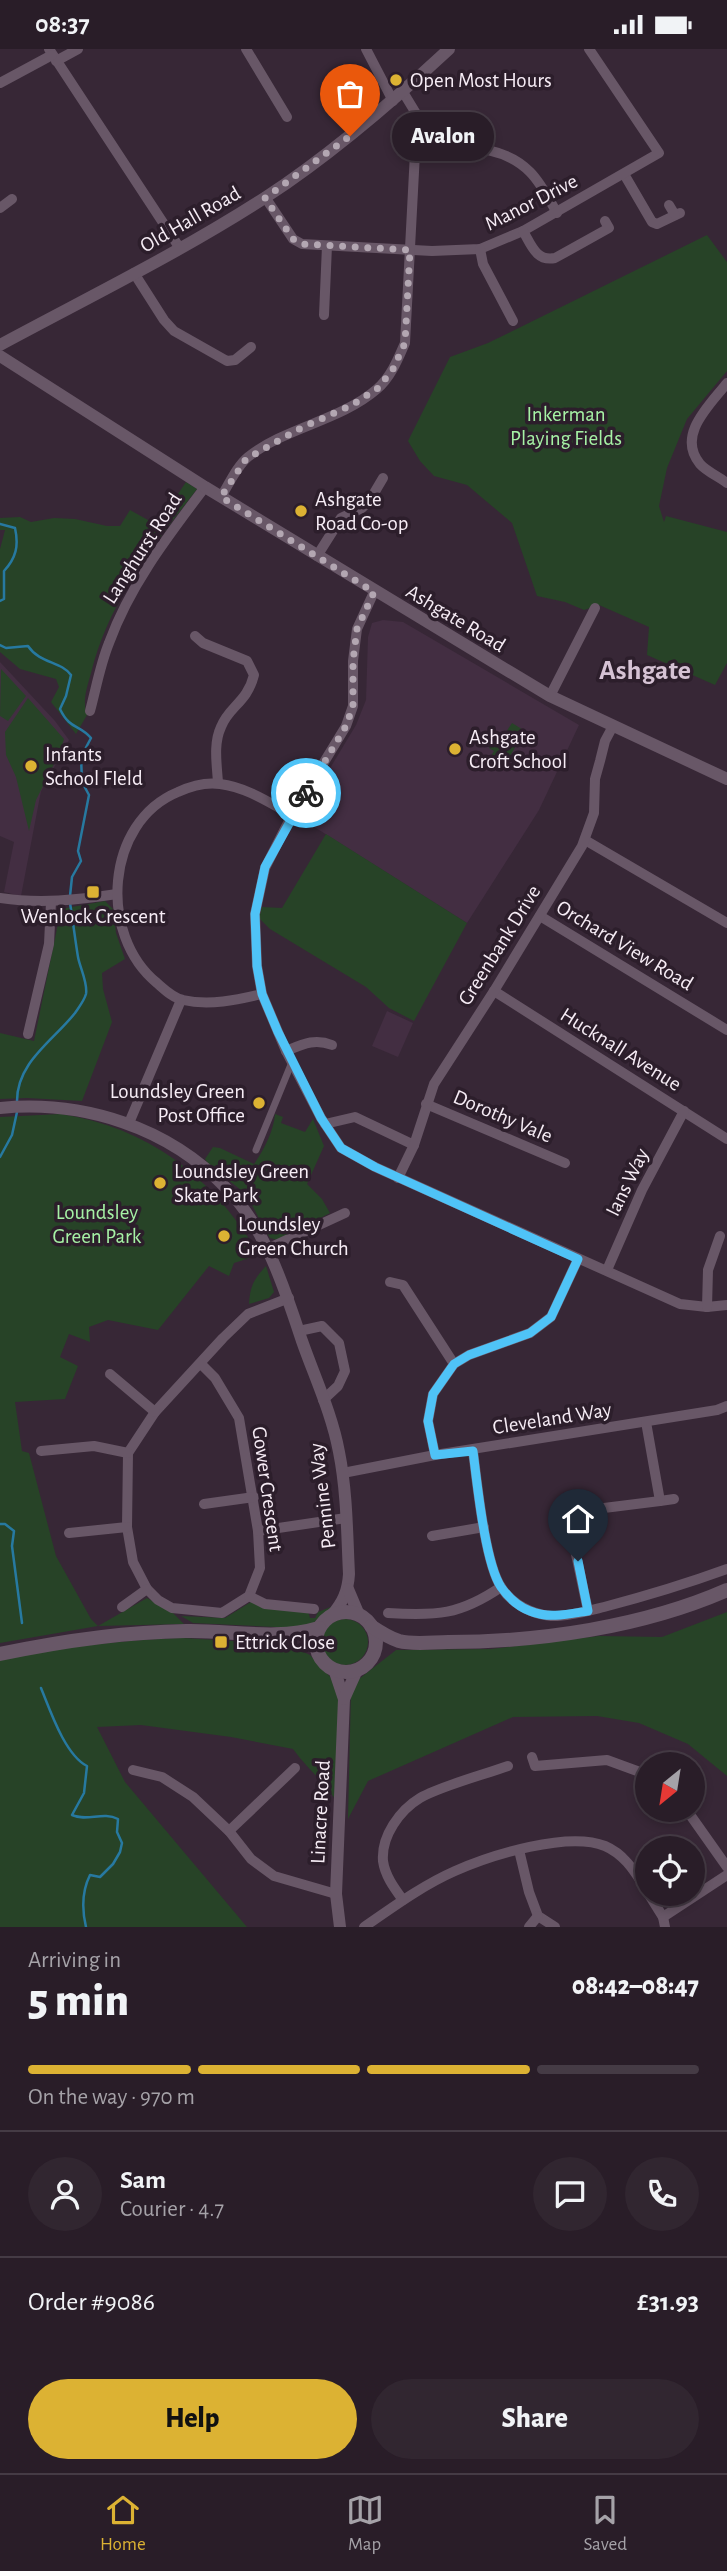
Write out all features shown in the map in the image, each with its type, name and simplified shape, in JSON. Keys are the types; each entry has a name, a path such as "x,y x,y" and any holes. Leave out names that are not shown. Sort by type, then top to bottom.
{"main road":[{"path":"402,1642 373,1656 357,1670 348,1672 334,1669 324,1662 318,1652 316,1640 319,1628 332,1615 343,1612 359,1615 383,1634 402,1642 481,1642 597,1629 701,1602 727,1590"},
{"path":"371,1626 376,1637 373,1656"},
{"path":"0,1654 135,1632 189,1630 287,1635 319,1628"},
{"path":"287,1635 318,1652"}],"street":[{"path":"0,83 52,55 78,49"},
{"path":"246,49 287,117"},
{"path":"221,497 246,459 301,428 352,405 378,388 393,369 405,343 417,115 398,96 366,49"},
{"name":"Old Hall Road","path":"0,345 265,198 315,163 398,96 449,49"},
{"name":"Manor Drive","path":"265,198 293,239 302,244 410,250 480,250 523,231 659,153 589,49"},
{"path":"52,55 178,247"},
{"path":"416,145 483,149 509,157 533,174 557,213"},
{"path":"624,174 652,222 657,224 675,211"},
{"path":"0,208 12,198"},
{"path":"523,231 536,253 548,260 611,224"},
{"path":"324,315 327,246"},
{"path":"480,250 483,264 513,321"},
{"path":"134,273 174,331 227,361 235,360 251,347"},
{"name":"Ashgate Road","path":"0,356 374,592 551,696 727,779"},
{"path":"727,383 696,423 692,435 700,464 727,483"},
{"path":"317,556 341,518 362,509 383,478"},
{"name":"Langhurst Road","path":"90,711 107,647 128,599 166,539 205,487"},
{"path":"374,592 357,629 353,661 353,706 346,726 292,815 265,867 255,914 257,966 262,994 286,1051 341,1148 398,1178 680,1304 707,1307 727,1305"},
{"path":"551,696 595,608"},
{"path":"195,636 203,643 247,661 254,675 250,691 221,725 216,756 218,783"},
{"name":"Greenbank Drive","path":"398,1178 414,1145 434,1084 585,840 594,813 600,761 605,741 613,726"},
{"path":"262,994 233,1001 200,1003 181,1000 146,975 130,951 117,894 120,861 137,824 153,806 191,786 218,783 241,788 292,815"},
{"path":"585,840 727,923"},
{"path":"0,898 20,902 51,902 117,894"},
{"path":"28,1034 49,944 51,902"},
{"name":"Orchard View Road","path":"540,916 727,1030"},
{"name":"Hucknall Avenue","path":"494,991 727,1139"},
{"path":"129,1123 181,1000"},
{"path":"286,1051 305,1042 321,1040 332,1045"},
{"path":"256,1150 293,1062"},
{"name":"Dorothy Vale","path":"426,1104 565,1163"},
{"name":"Pennine Way","path":"0,1108 17,1106 88,1112 129,1123 159,1138 194,1161 228,1190 267,1249 289,1299 331,1421 342,1473 348,1589 359,1615"},
{"name":"Ians Way","path":"607,1270 642,1190 684,1111"},
{"path":"325,1124 355,1117 414,1145"},
{"path":"267,1249 345,1213"},
{"path":"707,1307 708,1270 720,1236"},
{"path":"435,1455 428,1421 433,1394 454,1364 469,1355 530,1333 551,1317 578,1259"},
{"path":"390,1282 403,1285 454,1364"},
{"path":"289,1299 248,1314 155,1412 128,1453 127,1527 133,1562 147,1589 158,1600 172,1608 222,1613 249,1596 265,1604 314,1609"},
{"path":"299,1331 321,1326 339,1343 345,1371 338,1386 323,1400"},
{"name":"Gower Crescent","path":"200,1363 215,1378 239,1419 258,1531 260,1568 249,1596"},
{"path":"110,1374 155,1412"},
{"name":"Cleveland Way","path":"342,1473 727,1406"},
{"path":"646,1422 660,1501"},
{"path":"41,1451 93,1446 128,1453"},
{"path":"473,1451 484,1527 495,1575 501,1587 516,1603 530,1611 552,1616 588,1611 669,1591 727,1569"},
{"path":"204,1504 254,1497"},
{"path":"588,1611 570,1526 578,1515 587,1510 674,1499"},
{"path":"258,1531 346,1518"},
{"path":"69,1533 127,1527"},
{"path":"432,1536 484,1527"},
{"path":"388,1613 428,1615 454,1612 501,1587"},
{"path":"121,1607 147,1589"},
{"path":"332,1615 343,1602 348,1589"},
{"name":"Linacre Road","path":"334,1669 344,1699 336,1894 340,1927"},
{"name":"Linacre Road","path":"344,1699 357,1670"},
{"path":"532,1757 536,1766 607,1760 635,1770"},
{"path":"404,1900 391,1882 383,1861 386,1840 394,1821 422,1797 508,1766"},
{"path":"229,1831 295,1768"},
{"path":"133,1770 162,1777 193,1797 229,1831 251,1859 274,1876 336,1894"},
{"path":"695,1822 727,1867"},
{"path":"365,1927 404,1900 455,1871 519,1850 565,1840 582,1840 606,1846 630,1864 635,1872"},
{"path":"519,1850 538,1916 555,1927"},
{"path":"655,1906 664,1922 727,1875"},
{"path":"529,1927 538,1916"}],"shaded area":[{"name":"Ashgate Croft School","path":"383,620 403,622 579,725 539,810 467,923 300,818 356,725 366,700 368,637 372,623"},
{"path":"0,662 55,721 69,740 41,791 21,896 4,892 14,842 0,836"},
{"path":"387,1011 413,1023 398,1057 372,1046"}],"green space":[{"name":"Inkerman Playing Fields","path":"707,235 727,262 727,371 687,419 667,468 659,506 664,522 666,516 727,532 727,663 715,685 647,655 649,627 599,605 584,610 565,602 537,596 512,523 467,485 434,476 420,461 408,441 450,357 488,343"},
{"path":"186,482 197,489 134,575 109,622 87,689 87,715 76,734 51,702 59,687 56,679 20,669 0,652 0,549 5,530 0,530 0,518 20,517 31,522 54,518 75,519 120,526 130,510 157,525"},
{"path":"1,669 26,696 8,721 0,716"},
{"name":"Infants School FIeld","path":"28,698 64,739 36,800 29,831 16,777 6,755 5,732"},
{"path":"512,723 525,731 501,771 487,763 494,751 489,748 499,732 504,735"},
{"path":"326,834 467,923 414,1021 389,1008 366,987 270,929 259,918 262,907 282,908"},
{"path":"105,901 113,909 116,933 125,959 102,973 103,989 112,1022 82,1101 0,1099 0,1033 34,1041 61,909"},
{"name":"Loundsley Green Park","path":"61,1114 123,1131 151,1144 176,1161 222,1202 259,1255 234,1263 229,1276 209,1266 158,1330 108,1320 89,1327 90,1342 69,1334 60,1357 78,1366 65,1399 15,1402 22,1451 29,1453 56,1556 91,1619 98,1626 0,1643 0,1117"},
{"path":"275,1114 283,1117 281,1123 305,1132 313,1119 324,1146 307,1184 322,1199 330,1213 278,1240 270,1238 242,1192 213,1169 205,1159 213,1147 254,1164 268,1140"},
{"path":"266,1266 274,1292 269,1298 249,1304 253,1283"},
{"path":"147,1598 172,1612 184,1624 98,1626"},
{"path":"251,1602 267,1607 308,1611 310,1618 315,1618 318,1612 333,1606 312,1624 295,1628 193,1623 181,1616 225,1618"},
{"path":"727,1612 727,1776 705,1758 705,1752 698,1752 688,1744 639,1723 597,1716 513,1717 368,1781 348,1819 351,1690 359,1679 396,1650 491,1649 599,1636 662,1637"},
{"path":"345,1619 361,1626 368,1642 361,1658 345,1665 329,1658 322,1642 329,1626"},
{"path":"182,1638 287,1644 310,1655 333,1680 339,1698 335,1799 293,1749 231,1737 141,1725 97,1727 125,1782 247,1927 0,1927 0,1660 91,1645"}],"waterway":[{"path":"0,524 15,528 17,540 14,556 4,571 4,599 0,601"},
{"path":"0,645 6,648 28,646 38,656 67,670 71,675 60,709 71,724 91,738 81,757 82,782 89,795 78,851 81,861 72,877 70,896"},
{"path":"17,1101 23,1075 30,1063 75,1013 86,994 70,903"},
{"path":"0,1157 12,1135 17,1112"},
{"path":"0,1524 5,1524 14,1531 12,1546 22,1623"},
{"path":"41,1688 65,1742 87,1766 84,1793 72,1815 118,1819 117,1832 122,1843 120,1852 100,1877 90,1875 85,1887 83,1907 86,1927"}],"way so far":[{"path":"306,793 346,726 353,706 353,661 357,629 374,592 221,497 246,459 263,447 352,405 378,388 393,369 405,343 410,250 302,244 293,239 265,198 350,136"}],"place":[{"name":"Open Most Hours","path":"396,80"},
{"name":"Avalon","path":"350,136"},
{"name":"Ashgate Road Co-op","path":"301,511"},
{"name":"Ashgate Croft School","path":"455,749"},
{"name":"Infants School FIeld","path":"31,766"},
{"name":"Wenlock Crescent","path":"93,892"},
{"name":"Loundsley Green Post Office","path":"259,1103"},
{"name":"Loundsley Green Skate Park","path":"160,1183"},
{"name":"Loundsley Green Church","path":"224,1236"},
{"name":"Ettrick Close","path":"221,1642"}],"district":[{"name":"Ashgate","path":"645,669"}],"route":[{"path":"306,793 265,867 255,914 257,966 262,994 286,1051 321,1118 341,1148 466,1210 578,1259 551,1317 530,1333 469,1355 454,1364 433,1394 428,1421 435,1455 473,1451 484,1527 495,1575 501,1587 516,1603 530,1611 552,1616 588,1611 578,1561"}]}
